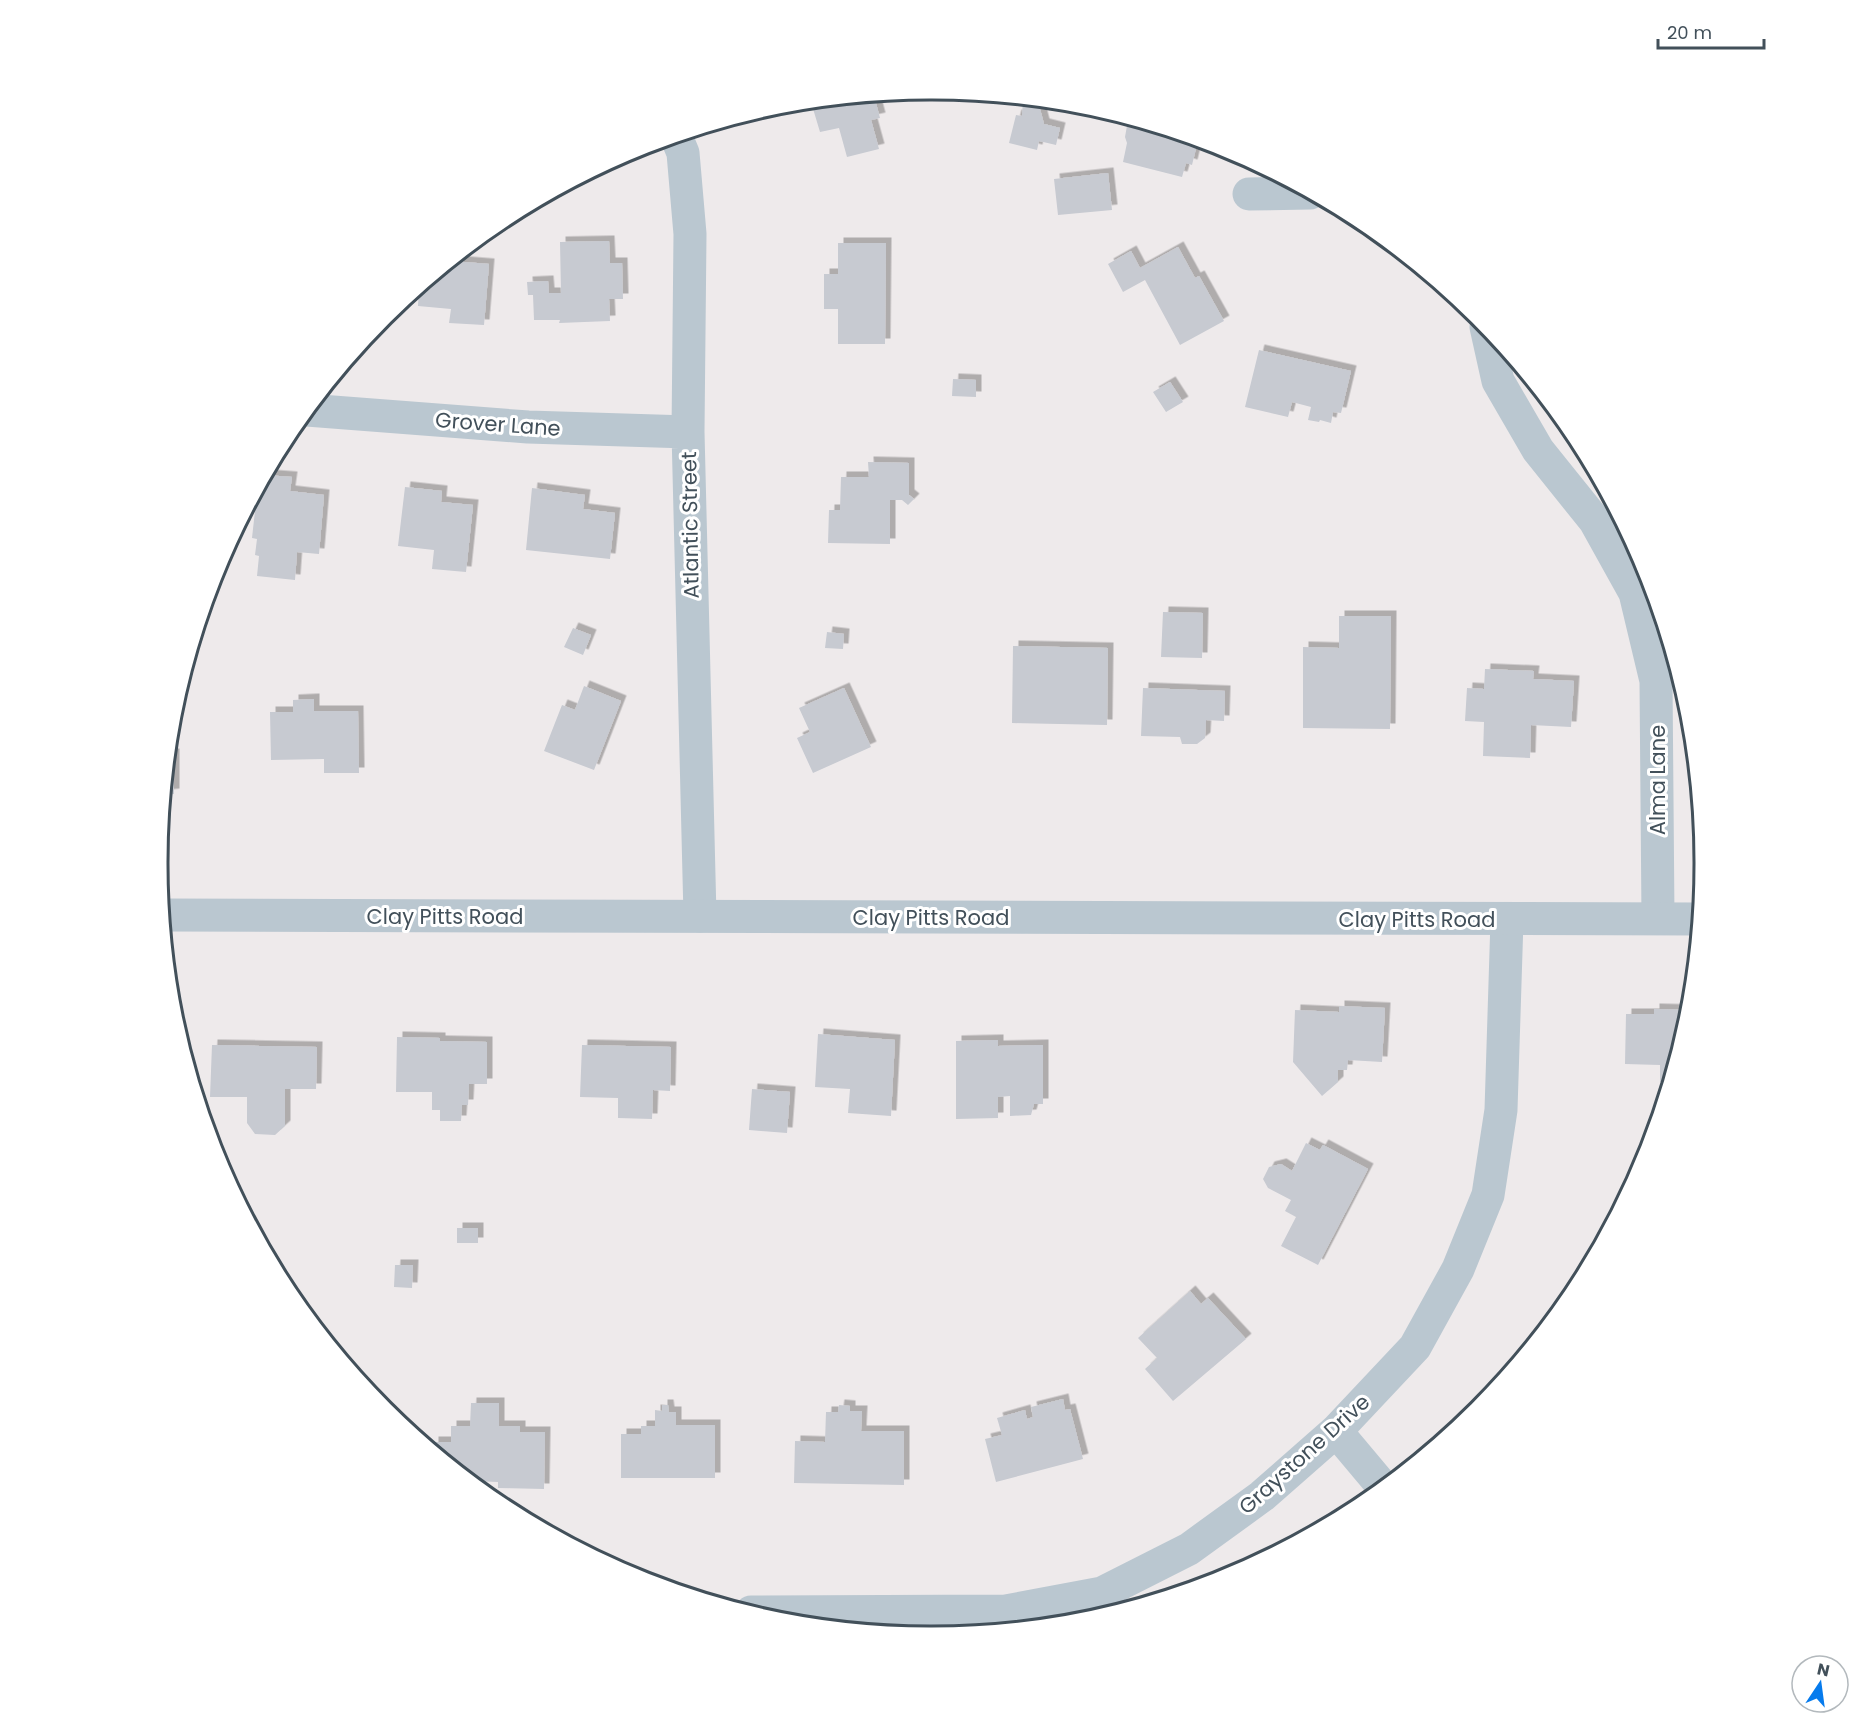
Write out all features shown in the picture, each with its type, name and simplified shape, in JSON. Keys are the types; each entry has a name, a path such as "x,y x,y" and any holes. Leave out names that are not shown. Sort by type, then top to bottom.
{"street":[{"name":"Atlantic Street","path":"679,144 683,153 690,234 688,432 700,916"},
{"path":"1249,194 1294,193"},
{"name":"Alma Lane","path":"1490,345 1498,381 1538,450 1595,521 1635,593 1656,681 1658,918"},
{"name":"Grover Lane","path":"317,411 528,427 688,432"},
{"name":"Clay Pitts Road","path":"170,915 1691,919"},
{"name":"Graystone Drive","path":"797,1613 1006,1620 1102,1593 1189,1549 1262,1496 1336,1431 1415,1347 1458,1269 1488,1195 1501,1110 1507,920"},
{"path":"1336,1431 1378,1481"}],"building":[{"path":"876,103 880,118 871,120 879,149 847,157 839,128 820,132 813,110"},
{"path":"1023,106 1040,108 1044,124 1060,128 1056,145 1039,141 1037,150 1009,143 1016,115 1022,116"},
{"path":"1127,126 1196,149 1192,165 1186,163 1182,177 1123,162 1127,143 1125,137"},
{"path":"1108,173 1112,210 1058,215 1054,179"},
{"path":"609,241 610,263 622,263 623,299 609,299 610,321 559,323 560,320 534,320 533,295 528,295 527,282 548,281 549,293 561,293 560,242"},
{"path":"838,243 886,243 885,344 838,344 838,309 824,309 824,274 838,274"},
{"path":"1178,247 1195,278 1199,276 1224,321 1180,345 1145,280 1123,292 1108,264 1131,251 1140,268"},
{"path":"462,262 489,264 484,325 449,323 451,309 418,306 418,299"},
{"path":"1259,350 1351,371 1341,413 1333,412 1331,423 1308,420 1311,407 1292,402 1288,417 1245,407"},
{"path":"953,379 976,380 976,397 952,396"},
{"path":"1170,382 1183,402 1166,412 1153,392"},
{"path":"868,462 909,463 909,495 914,499 908,505 902,500 890,500 890,544 828,543 829,510 840,510 841,477 869,477"},
{"path":"275,476 292,477 290,491 324,495 319,554 297,552 295,580 257,576 259,556 255,555 257,539 252,538 255,511"},
{"path":"405,487 442,491 441,502 473,505 466,572 432,569 434,550 398,546"},
{"path":"532,488 585,495 583,509 615,513 610,559 526,550"},
{"path":"1163,612 1203,613 1202,658 1161,657"},
{"path":"1339,616 1391,616 1390,729 1303,728 1303,647 1339,648"},
{"path":"573,628 591,635 583,655 564,647"},
{"path":"827,632 844,634 843,649 825,648"},
{"path":"1013,646 1108,648 1107,725 1012,723"},
{"path":"1485,669 1534,671 1533,679 1574,681 1571,727 1531,725 1530,758 1483,756 1484,722 1465,721 1467,688 1484,689"},
{"path":"584,686 621,701 594,770 544,751 562,705 575,710"},
{"path":"844,688 871,747 813,773 797,738 810,732 799,708"},
{"path":"1143,688 1225,691 1224,721 1206,720 1205,738 1197,744 1182,744 1180,737 1141,736"},
{"path":"314,699 314,711 358,711 359,773 324,773 324,759 271,760 270,712 293,712 293,700"},
{"path":"1339,1006 1385,1008 1382,1062 1348,1060 1347,1070 1338,1070 1338,1082 1322,1096 1293,1062 1295,1010 1339,1012"},
{"path":"1654,1009 1679,1010 1661,1082 1660,1065 1625,1064 1626,1014 1654,1014"},
{"path":"818,1034 895,1040 891,1116 848,1113 850,1089 815,1087"},
{"path":"397,1037 487,1042 487,1084 469,1084 468,1105 462,1105 461,1121 440,1121 440,1110 432,1110 432,1092 396,1092"},
{"path":"998,1040 998,1046 1043,1045 1043,1104 1034,1104 1031,1115 1010,1116 1010,1096 998,1097 998,1118 956,1119 956,1041"},
{"path":"212,1045 317,1047 316,1089 285,1089 285,1126 275,1135 255,1134 247,1123 247,1097 210,1097"},
{"path":"582,1045 671,1047 670,1091 653,1090 652,1119 618,1118 618,1098 580,1097"},
{"path":"752,1089 790,1092 787,1133 749,1130"},
{"path":"1306,1143 1320,1150 1323,1145 1368,1169 1318,1265 1281,1246 1296,1217 1285,1211 1291,1200 1268,1188 1263,1179 1269,1167 1281,1164 1292,1171"},
{"path":"457,1228 478,1228 478,1243 457,1243"},
{"path":"395,1265 413,1265 412,1288 394,1287"},
{"path":"1190,1291 1201,1304 1208,1298 1246,1339 1173,1401 1145,1369 1157,1358 1138,1338"},
{"path":"1063,1399 1065,1410 1070,1409 1083,1459 996,1482 985,1439 1002,1435 997,1418 1025,1410 1027,1419 1033,1417 1031,1407"},
{"path":"471,1403 499,1403 499,1426 520,1426 520,1432 545,1432 544,1489 498,1488 498,1482 486,1482 435,1442 451,1442 451,1426 470,1426"},
{"path":"662,1405 668,1405 669,1412 676,1412 676,1425 715,1425 715,1478 621,1478 621,1434 641,1434 641,1426 655,1426 655,1410 662,1411"},
{"path":"839,1405 850,1406 850,1411 862,1411 861,1431 904,1431 904,1485 794,1483 795,1441 825,1442 826,1412 838,1412"}]}
